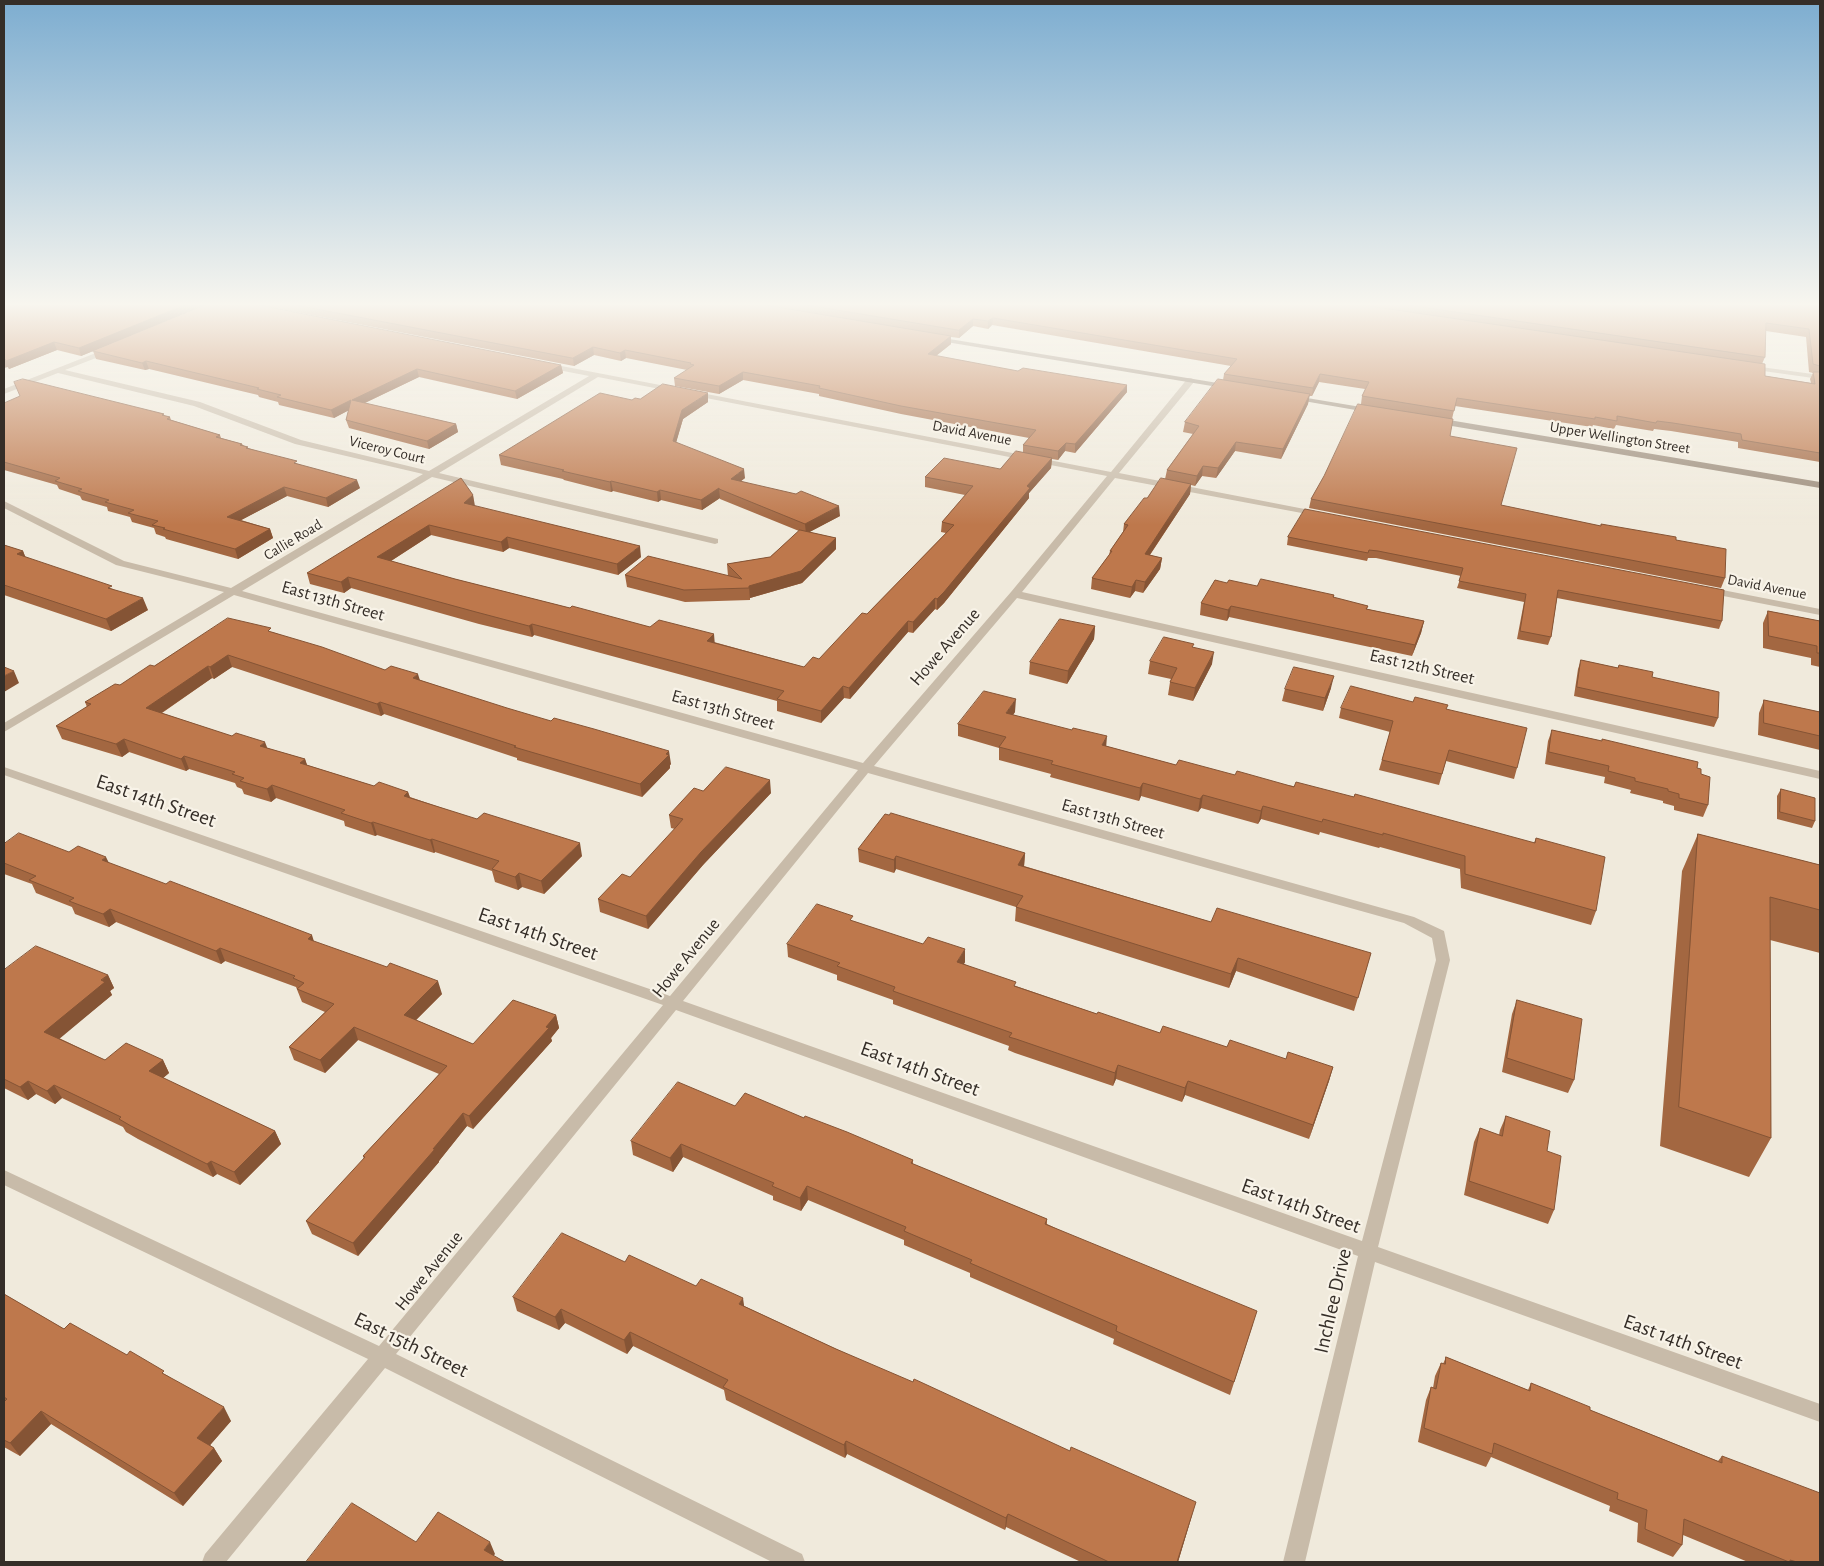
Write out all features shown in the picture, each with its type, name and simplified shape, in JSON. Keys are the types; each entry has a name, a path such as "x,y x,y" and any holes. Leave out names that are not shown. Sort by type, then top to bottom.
{"main road":[{"path":"1179,378 1240,389"},
{"path":"1279,395 1378,412"},
{"name":"Upper Wellington Street","path":"1427,420 1820,485"}],"street":[{"path":"4,392 40,378"},
{"name":"Viceroy Court","path":"88,378 197,404 298,442 715,541"},
{"name":"Callie Road","path":"4,728 591,378"},
{"name":"David Avenue","path":"612,378 1326,516"},
{"name":"Howe Avenue","path":"213,1562 866,768 1016,594 1191,380"},
{"name":"East 13th Street","path":"4,504 120,564 235,592 1410,920 1439,935"},
{"name":"David Avenue","path":"1694,587 1820,612"},
{"name":"East 12th Street","path":"1016,594 1820,775"},
{"name":"East 14th Street","path":"4,771 674,1003 1368,1253 1820,1413"},
{"name":"Inchlee Drive","path":"1294,1562 1368,1253 1443,960 1439,935"},
{"name":"East 15th Street","path":"4,1177 383,1357 794,1562"}],"building":[{"path":"217,378 398,378 352,400 456,424 427,441 346,420 351,400 331,410 277,397 281,395 257,389 259,388"},
{"path":"457,378 538,378 515,391"},
{"path":"674,378 733,378 719,386"},
{"path":"776,378 1085,378 1127,385 1075,444 1066,443 1058,451 1023,445 1036,430 901,406 819,388 820,386"},
{"path":"1250,378 1318,378 1313,388"},
{"path":"1345,378 1778,378 1815,384 1814,378 1820,378 1820,453 1742,440 1741,434 1617,416 1617,421 1595,417 1595,419 1457,398 1454,411 1362,396 1369,382"},
{"path":"23,379 164,414 162,415 170,417 167,419 220,435 216,437 242,444 240,445 248,447 246,448 297,461 294,463 357,480 326,498 284,487 227,517 270,529 235,549 163,529 165,528 152,525 158,521 128,513 134,510 105,502 109,500 78,491 82,489 55,481 60,478 4,462 4,403 20,396 14,382"},
{"path":"1218,379 1310,394 1283,449 1236,442 1218,468 1203,466 1197,476 1167,470 1199,426 1185,422"},
{"path":"663,384 708,393 682,410 673,441 744,469 731,479 796,494 801,491 839,506 805,524 719,488 701,500 660,490 657,492 610,482 499,455 600,393 632,400 635,398 640,399"},
{"path":"1358,404 1453,419 1450,436 1517,448 1501,505 1601,526 1601,524 1676,537 1676,540 1726,549 1725,578 1311,499"},
{"path":"1016,451 1052,458 1027,486 1030,488 944,592 937,599 935,598 913,622 908,621 849,688 843,686 821,711 777,699 784,691 681,663 532,624 529,626 348,577 341,582 307,573 461,478 473,495 464,503 640,546 617,564 507,537 501,542 429,525 377,557 455,579 570,608 572,606 650,627 659,620 714,634 707,641 804,667 813,657 819,659 862,613 867,614 954,525 942,522 973,486 925,477 944,458 1000,469"},
{"path":"1161,478 1191,484 1145,554 1162,558 1145,582 1136,580 1132,587 1092,578 1128,525 1124,524 1144,498 1147,498"},
{"path":"1305,509 1724,590 1722,621 1558,590 1551,637 1520,631 1526,594 1459,581 1463,568 1378,551 1369,550 1368,553 1288,537"},
{"path":"800,530 836,538 801,571 749,586 749,588 684,590 625,575 648,556 742,579 727,564 770,557"},
{"path":"4,545 23,551 17,554 112,586 108,588 143,598 106,619 4,585"},
{"path":"1261,579 1334,595 1333,597 1368,606 1366,609 1424,621 1415,645 1231,606 1228,610 1201,603 1215,580 1227,583 1229,580 1257,586"},
{"path":"1768,611 1820,621 1820,653 1817,653 1817,646 1769,636"},
{"path":"228,618 271,628 268,631 322,647 385,670 391,666 418,674 413,678 507,708 551,721 554,718 669,751 666,754 669,755 640,784 514,747 516,746 380,702 377,704 228,655 210,667 208,666 146,708 232,736 236,733 265,742 260,746 305,759 300,763 374,786 379,782 408,792 404,796 477,819 484,813 580,843 541,881 519,873 515,877 492,869 499,861 432,839 430,840 341,813 345,810 272,785 267,789 240,781 244,778 232,774 235,772 184,756 181,759 124,739 116,744 56,726 91,704 85,702 115,684 120,685 150,665 154,666"},
{"path":"1060,619 1095,626 1068,671 1030,662"},
{"path":"1164,637 1194,644 1192,647 1214,652 1195,688 1170,682 1177,668 1150,661"},
{"path":"1581,660 1618,668 1619,665 1653,672 1652,677 1719,692 1718,718 1577,687"},
{"path":"4,667 14,671 4,676"},
{"path":"1294,667 1334,676 1325,698 1285,689"},
{"path":"1351,686 1413,702 1415,697 1448,705 1446,709 1527,728 1517,768 1449,750 1442,774 1382,760 1393,721 1341,708"},
{"path":"984,691 1016,699 1006,713 1072,730 1073,728 1107,736 1102,745 1176,765 1179,760 1235,775 1237,771 1294,787 1296,782 1354,797 1355,794 1535,843 1536,838 1605,857 1596,911 1465,874 1465,856 1383,833 1383,835 1323,819 1322,822 1263,806 1261,811 1203,795 1200,799 1143,783 1140,788 1051,764 1053,761 999,747 1006,737 958,724"},
{"path":"1764,700 1820,712 1820,736 1764,723"},
{"path":"1552,730 1602,741 1602,739 1698,762 1697,768 1701,769 1701,774 1710,777 1708,805 1679,798 1679,794 1668,791 1668,789 1635,781 1635,778 1608,771 1609,766 1549,752"},
{"path":"726,767 770,780 701,852 646,916 598,899 622,874 630,877 677,826 683,819 669,815 694,788 703,791"},
{"path":"1781,789 1815,798 1815,821 1780,812"},
{"path":"891,813 1025,853 1018,865 1211,922 1217,908 1371,953 1358,998 1238,958 1231,974 1016,907 1023,896 896,856 894,860 858,849 885,814 889,815"},
{"path":"19,833 69,852 78,846 106,857 102,860 166,884 170,881 312,935 308,939 387,967 390,963 438,981 404,1015 473,1044 513,1000 556,1015 546,1027 549,1028 469,1116 463,1113 433,1149 435,1149 353,1243 306,1221 365,1157 363,1156 447,1066 354,1027 320,1060 289,1047 334,1004 297,989 304,983 293,978 295,976 220,948 216,951 110,909 103,914 69,901 74,898 29,880 36,876 4,863 4,844"},
{"path":"1698,834 1820,865 1820,910 1770,897 1771,1138 1679,1107"},
{"path":"817,904 853,916 850,920 923,944 928,937 965,949 957,962 1016,982 1014,986 1097,1014 1098,1012 1160,1033 1163,1026 1227,1047 1230,1040 1286,1059 1288,1052 1333,1067 1313,1125 1188,1081 1185,1088 1118,1065 1115,1073 1009,1037 1012,1033 893,991 895,987 837,966 840,963 787,944"},
{"path":"36,946 108,975 101,980 105,982 44,1032 105,1060 126,1043 163,1060 149,1071 275,1131 234,1172 211,1161 207,1164 131,1126 119,1119 121,1117 54,1085 47,1091 28,1081 20,1087 4,1079 4,970"},
{"path":"1517,1000 1582,1019 1574,1080 1507,1058"},
{"path":"678,1082 735,1106 745,1093 804,1118 805,1116 847,1132 913,1160 911,1163 1047,1219 1045,1224 1257,1311 1234,1382 1116,1331 1117,1326 970,1263 972,1260 904,1231 906,1227 807,1186 800,1198 772,1186 774,1183 681,1144 670,1158 631,1141"},
{"path":"1506,1116 1550,1131 1547,1151 1561,1156 1554,1210 1469,1181 1480,1128 1502,1136"},
{"path":"562,1233 625,1262 629,1255 696,1286 701,1279 743,1298 739,1304 836,1349 913,1382 914,1379 1070,1451 1071,1447 1196,1502 1177,1562 1109,1562 1008,1514 1006,1518 846,1441 844,1445 723,1387 728,1380 630,1332 624,1340 561,1309 555,1317 513,1297"},
{"path":"4,1294 64,1329 70,1323 127,1355 130,1351 164,1371 162,1373 224,1407 197,1438 214,1448 174,1493 41,1411 10,1443 4,1440 4,1402 7,1399 4,1397"},
{"path":"1446,1357 1530,1391 1531,1383 1590,1407 1590,1410 1722,1463 1722,1456 1820,1493 1820,1562 1797,1562 1790,1560 1789,1562 1684,1519 1682,1545 1645,1529 1647,1510 1617,1499 1618,1493 1494,1443 1492,1454 1424,1428 1431,1387 1436,1389 1441,1363 1445,1364"},
{"path":"352,1503 416,1542 438,1512 490,1542 484,1550 505,1562 306,1562"}]}
